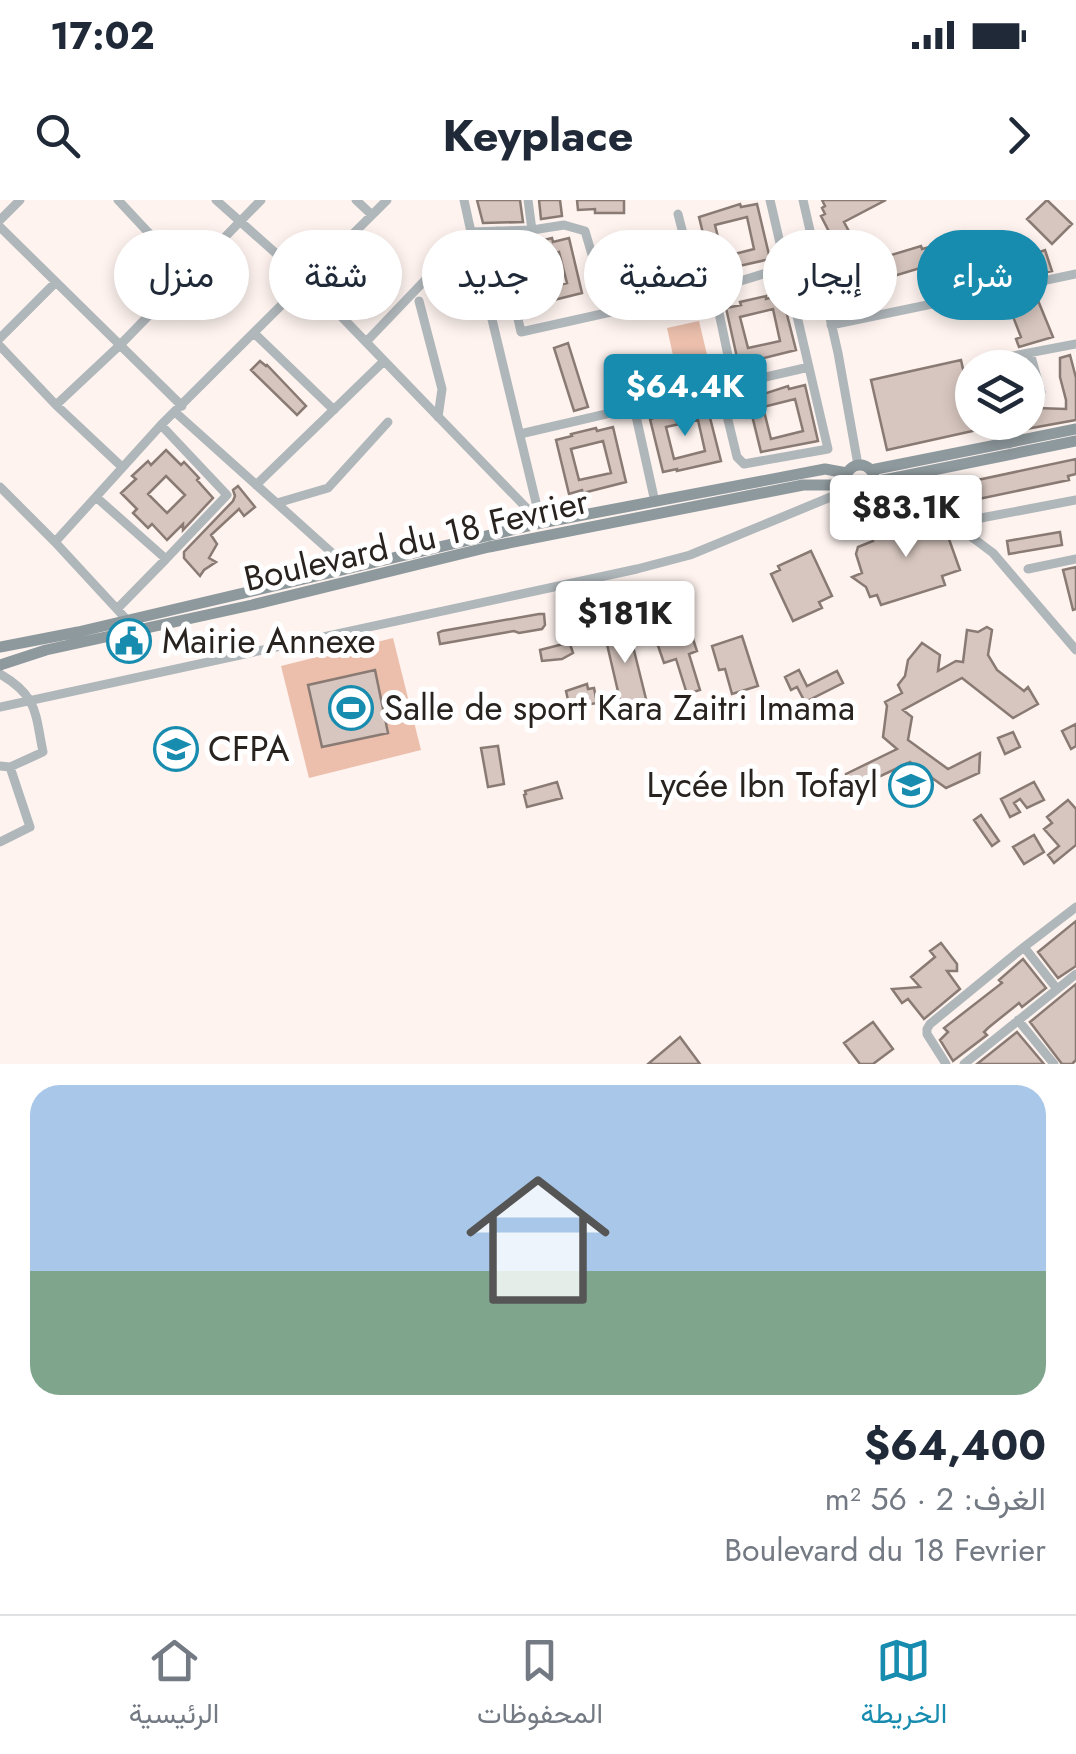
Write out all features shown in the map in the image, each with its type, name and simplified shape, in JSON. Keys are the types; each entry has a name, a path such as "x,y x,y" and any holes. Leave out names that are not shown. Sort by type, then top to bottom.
{"main road":[{"path":"860,479 1076,429"},
{"path":"860,479 928,472 1076,441"},
{"name":"Boulevard du 18 Fevrier","path":"0,665 46,650 656,502 825,470 860,479"},
{"name":"Boulevard du 18 Fevrier","path":"0,647 542,530 803,485 860,479"}],"street":[{"path":"20,200 2,217 55,283 256,485 350,569"},
{"path":"118,200 146,230"},
{"path":"216,200 269,248"},
{"path":"232,230 260,200"},
{"path":"356,200 372,215"},
{"path":"357,230 387,200"},
{"path":"464,200 470,230"},
{"path":"528,200 532,230 564,226 584,232"},
{"path":"770,200 777,230"},
{"path":"803,200 832,325 860,479"},
{"path":"678,214 682,230"},
{"path":"832,325 1076,274"},
{"path":"55,283 0,342 56,405 122,468"},
{"path":"366,342 422,283"},
{"path":"419,302 442,389 438,418"},
{"path":"56,542 161,425 269,318"},
{"path":"518,320 521,332 584,318"},
{"path":"56,405 144,320"},
{"path":"345,320 542,530"},
{"path":"492,320 542,530"},
{"path":"721,320 734,384"},
{"path":"720,388 736,457 744,464 828,449 798,320"},
{"path":"254,333 334,410"},
{"path":"1045,350 1076,344"},
{"path":"256,485 384,361"},
{"path":"520,434 809,367"},
{"path":"634,408 656,502"},
{"path":"277,503 328,488 388,422"},
{"path":"117,609 227,495 161,425"},
{"path":"1008,440 1009,444"},
{"path":"928,472 940,498 1076,650"},
{"path":"860,479 899,492 953,523 993,554"},
{"path":"0,707 690,555 838,494 860,479"},
{"path":"0,487 127,620"},
{"path":"96,497 166,558"},
{"path":"981,518 1076,500"},
{"path":"1028,569 1076,559"},
{"path":"0,674 16,683 32,701 43,752 5,766 30,827 0,842"},
{"path":"946,1064 926,1029 1076,907"},
{"path":"1024,947 1057,990"},
{"path":"964,1064 1076,974"},
{"path":"1018,1020 1054,1064"}],"shaded area":[{"path":"699,321 713,380 680,387 667,328"},
{"name":"Salle de sport Kara Zaitri Imama","path":"393,638 421,750 309,778 281,666"}],"building":[{"path":"477,200 520,200 523,222 483,223"},
{"path":"539,200 560,200 562,216 541,219"},
{"path":"577,200 624,200 624,213 578,210"},
{"path":"822,200 886,200 844,222 848,230 828,230 821,216 825,206"},
{"path":"1047,200 1072,224 1052,244 1048,230 1038,230 1027,219"},
{"path":"740,204 757,204 763,230 763,261 743,265 743,252 754,249 747,217 715,225 716,230 702,230 699,217"},
{"path":"569,238 582,293 564,298 564,239"},
{"path":"917,247 917,269 897,275 897,253"},
{"path":"763,297 763,311 743,316 743,301"},
{"path":"729,320 741,320 748,348 780,341 775,320 788,320 796,350 738,362"},
{"path":"1014,320 1046,320 1053,337 1019,347 1016,339 1021,337"},
{"path":"568,343 588,407 574,411 554,348"},
{"path":"1070,355 1076,378 1076,420 1045,426 1045,408 1066,409 1060,358"},
{"path":"260,361 306,406 297,415 251,370"},
{"path":"955,361 955,435 887,450 871,380"},
{"path":"805,385 818,441 761,452 748,399 788,386 789,389","holes":["795,399 803,431 771,439 763,407"]},
{"path":"691,406 707,406 721,461 663,472 650,419","holes":["698,420 705,451 674,459 666,427"]},
{"path":"613,427 626,482 569,494 556,440 596,428 597,431","holes":["603,441 611,473 579,480 571,449"]},
{"path":"166,450 181,465 184,462 213,498 183,530 183,524 167,540 152,524 148,528 133,513 137,509 121,493 148,461 151,465","holes":["166,476 185,495 167,513 148,494"]},
{"path":"1076,459 1076,474 1068,476 1069,480 964,502 963,498 957,500 954,485"},
{"path":"238,486 255,507 244,516 239,509 211,535 217,544 209,558 216,562 200,576 184,558 184,552 233,501 233,490"},
{"path":"923,515 925,523 930,521 945,528 960,570 942,576 945,585 881,605 877,595 870,597 866,587 852,577 862,573 856,554 858,547 873,541 870,532"},
{"path":"1060,532 1062,545 1009,554 1007,541"},
{"path":"811,551 832,596 819,602 822,608 793,621 771,574 780,570 778,566"},
{"path":"1076,567 1076,609 1073,610 1063,570"},
{"path":"544,614 542,629 440,644 438,633 442,631"},
{"path":"626,618 648,707 623,713 603,627"},
{"path":"987,627 992,630 988,655 997,670 1024,691 1028,687 1038,704 1013,718 962,678 903,710 912,717 908,740 948,769 980,753 979,773 946,788 910,762 845,793 846,774 897,749 883,737 885,702 902,693 898,685 905,676 908,660 922,643 940,655 938,671 956,661 963,662 967,630 978,632"},
{"path":"690,630 697,651 689,654 700,690 687,694 676,659 664,663 656,640"},
{"path":"742,636 758,686 732,694 725,669 719,670 712,646"},
{"path":"567,643 573,653 562,659 542,661 540,650"},
{"path":"375,670 388,733 322,747 308,685"},
{"path":"799,670 807,686 837,671 843,683 805,702 797,687 791,690 785,677"},
{"path":"587,684 588,689 594,688 597,703 575,712 570,709 566,691"},
{"path":"1076,724 1076,746 1071,749 1062,731"},
{"path":"1013,732 1020,747 1005,754 998,738"},
{"path":"498,746 504,784 488,787 481,748"},
{"path":"557,782 562,798 527,807 525,791"},
{"path":"1034,782 1044,800 1027,808 1020,799 1014,803 1020,812 1010,817 1001,799"},
{"path":"1068,800 1076,809 1076,845 1054,863 1048,855 1059,846 1044,829 1052,823 1047,817"},
{"path":"981,815 999,841 992,846 974,820"},
{"path":"1034,835 1044,852 1024,864 1013,847"},
{"path":"1076,921 1076,966 1058,978 1038,952"},
{"path":"941,943 957,964 957,971 947,971 960,989 924,1019 908,999 902,1003 892,989 920,987 911,977 935,957 930,951"},
{"path":"1023,959 1046,988 1022,1007 1019,1003 953,1061 940,1040 948,1032 944,1028 1002,983 999,980"},
{"path":"1076,984 1076,1060 1062,1064 1030,1022"},
{"path":"873,1022 893,1049 873,1064 860,1064 844,1043"},
{"path":"1017,1032 1044,1064 977,1064"},
{"path":"680,1037 700,1064 648,1064"}],"place":[{"name":"Mairie Annexe","path":"129,641"},
{"name":"Salle de sport Kara Zaitri Imama","path":"351,708"},
{"name":"CFPA","path":"176,749"},
{"name":"Lycée Ibn Tofayl","path":"911,785"}]}
